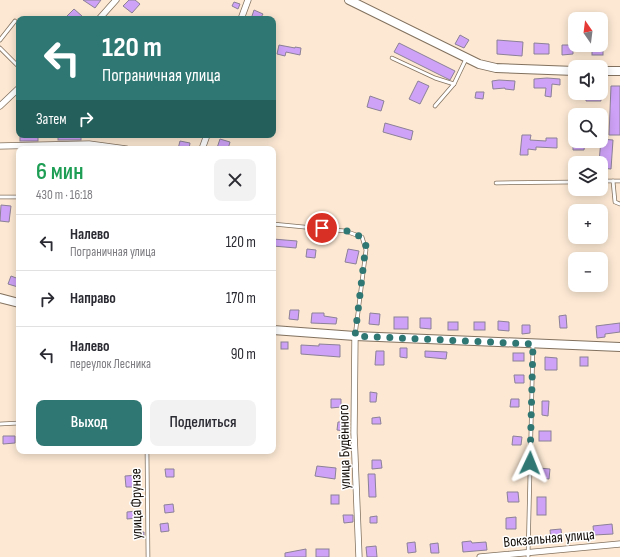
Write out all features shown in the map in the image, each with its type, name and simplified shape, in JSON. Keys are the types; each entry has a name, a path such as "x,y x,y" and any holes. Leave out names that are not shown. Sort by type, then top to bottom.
{"street":[{"path":"102,16 116,0"},
{"path":"242,16 248,0"},
{"path":"349,0 466,59 479,64 496,68 568,71"},
{"path":"608,71 620,71"},
{"path":"0,106 16,91"},
{"path":"0,146 89,144 104,146"},
{"path":"0,298 16,302"},
{"path":"276,330 355,336 620,348"},
{"name":"улица Будённого","path":"355,336 354,433 359,557"},
{"name":"Вокзальная улица","path":"480,557 528,555 620,544"}],"lane":[{"path":"0,40 15,21"},
{"path":"0,48 16,65"},
{"path":"392,58 435,78 454,84"},
{"path":"435,106 454,84 466,59"},
{"path":"608,181 620,181"},
{"path":"613,181 615,202 620,204"},
{"path":"496,183 568,182"},
{"path":"0,197 16,197"},
{"path":"276,224 345,231 362,238 366,250 355,336"},
{"path":"528,555 533,344"},
{"path":"0,424 16,423"},
{"name":"улица Фрунзе","path":"147,454 148,557"}],"building":[{"path":"83,0 101,0 95,8"},
{"path":"129,0 135,0 140,4 132,13 123,6"},
{"path":"234,2 240,4 238,9 232,6"},
{"path":"74,9 82,16 67,16"},
{"path":"254,10 263,14 262,16 252,16"},
{"path":"460,35 469,40 464,48 455,44"},
{"path":"497,40 523,42 522,56 497,54"},
{"path":"399,43 455,71 450,80 394,52"},
{"path":"534,43 549,44 549,54 534,54"},
{"path":"279,45 301,48 300,55 286,52 285,56 277,54"},
{"path":"562,45 568,45 568,52 573,52 573,54 562,55"},
{"path":"592,52 603,52 603,55 592,55"},
{"path":"534,79 560,79 560,85 552,84 551,97 545,96 546,88 534,88"},
{"path":"418,81 429,86 420,104 409,99"},
{"path":"492,81 515,81 514,90 505,88 493,89"},
{"path":"611,86 620,86 620,135 609,135"},
{"path":"476,92 484,92 483,99 475,98"},
{"path":"370,96 384,101 381,111 367,107"},
{"path":"601,100 601,101 586,101"},
{"path":"385,123 413,131 411,140 383,132"},
{"path":"522,135 531,135 530,140 546,141 546,138 557,138 557,148 536,147 536,150 528,149 528,155 520,155"},
{"path":"20,138 38,138 38,141 20,141"},
{"path":"58,138 81,138 81,140 58,140"},
{"path":"220,139 230,142 229,146 218,146"},
{"path":"608,140 613,140 611,169 608,169 608,156 600,156 600,148 608,148"},
{"path":"180,141 190,143 190,146 179,146"},
{"path":"573,148 584,148 584,150 573,150"},
{"path":"1,205 11,206 9,222 0,221"},
{"path":"276,239 297,241 296,248 276,246"},
{"path":"307,249 316,250 315,258 306,257"},
{"path":"348,249 359,251 356,264 345,262"},
{"path":"11,276 16,278 16,286 8,284"},
{"path":"290,310 299,310 298,320 289,319"},
{"path":"312,313 324,313 324,316 337,318 336,324 311,323"},
{"path":"370,313 380,314 379,325 369,324"},
{"path":"566,315 567,328 560,328 559,316"},
{"path":"394,317 408,317 408,329 394,329"},
{"path":"420,318 431,318 431,329 420,328"},
{"path":"498,321 509,322 509,331 498,330"},
{"path":"448,322 458,322 458,330 448,330"},
{"path":"474,322 485,322 485,330 474,330"},
{"path":"620,323 620,332 605,334 605,337 597,338 596,326"},
{"path":"522,325 530,325 530,333 522,334"},
{"path":"281,342 288,342 288,349 281,349"},
{"path":"319,344 340,345 340,357 301,354 301,345 319,346"},
{"path":"400,348 407,348 407,358 400,357"},
{"path":"376,351 384,351 384,365 375,365"},
{"path":"425,351 447,352 446,359 425,357"},
{"path":"513,353 524,353 524,361 513,361"},
{"path":"545,357 557,358 557,370 545,370"},
{"path":"580,357 588,357 588,366 580,366"},
{"path":"514,375 524,375 524,383 515,383"},
{"path":"370,392 377,393 376,402 370,402"},
{"path":"331,399 341,399 341,407 331,408"},
{"path":"511,399 519,399 519,407 510,407"},
{"path":"542,401 549,401 548,416 542,415"},
{"path":"380,417 381,424 372,424 372,418"},
{"path":"338,422 345,422 345,431 337,430"},
{"path":"539,431 551,431 551,441 539,441"},
{"path":"3,436 15,436 15,443 3,444"},
{"path":"513,436 522,437 521,445 512,445"},
{"path":"372,460 381,460 382,468 372,469"},
{"path":"317,466 336,468 335,479 315,476"},
{"path":"539,468 550,469 549,479 538,478"},
{"path":"165,469 174,469 174,477 166,477"},
{"path":"368,474 375,474 376,497 369,497"},
{"path":"138,475 138,487 126,487 125,476"},
{"path":"507,492 518,492 519,502 508,502"},
{"path":"331,495 339,495 339,504 331,504"},
{"path":"537,497 546,497 546,515 537,515"},
{"path":"173,504 174,512 165,513 164,505"},
{"path":"137,511 137,518 127,519 127,512"},
{"path":"343,515 353,515 353,522 344,523"},
{"path":"377,516 377,523 370,523 370,517"},
{"path":"516,517 516,529 506,529 506,518"},
{"path":"168,523 169,531 161,532 160,524"},
{"path":"612,524 613,534 594,535 593,526"},
{"path":"561,529 562,538 551,540 550,530"},
{"path":"144,532 144,538 137,538 137,533"},
{"path":"471,541 472,543 486,542 487,550 463,552 462,542"},
{"path":"415,542 416,552 408,553 407,543"},
{"path":"438,543 439,553 431,553 430,544"},
{"path":"376,546 377,557 367,557 366,547"},
{"path":"306,549 306,557 285,557 285,553"},
{"path":"316,549 329,549 329,557 316,557"}],"route":[{"path":"322,228 354,233 362,238 366,244 355,336 533,344 530,463"}]}
